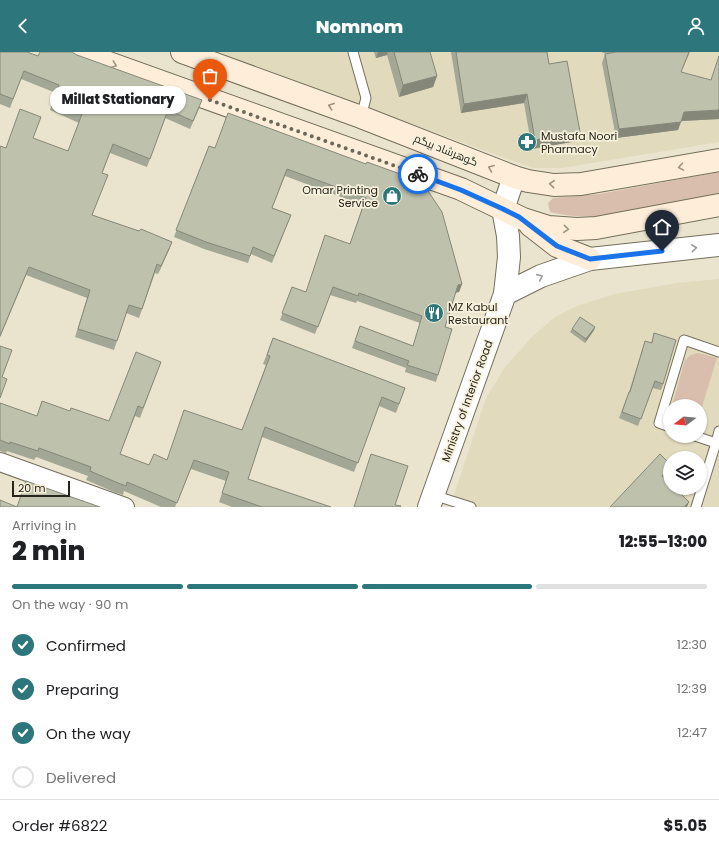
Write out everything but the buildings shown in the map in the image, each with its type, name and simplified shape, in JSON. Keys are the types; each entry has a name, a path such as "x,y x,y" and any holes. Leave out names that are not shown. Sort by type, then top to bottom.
{"main road":[{"path":"78,52 461,190 511,213 548,227 577,230 596,228 719,205"},
{"name":"گوهرشاد بیگم","path":"182,52 361,116 514,177 528,181 554,185 581,184 719,160"},
{"path":"511,213 557,246 590,259"}],"street":[{"name":"Ministry of Interior Road","path":"431,501 505,294 510,257 508,236 514,177"},
{"path":"505,294 541,276 590,259 719,245"},
{"path":"0,462 125,507"}],"lane":[{"path":"353,52 366,98 361,116"},
{"path":"666,399 684,340 719,352"},
{"path":"663,410 659,423 663,424"},
{"path":"696,507 719,431"},
{"path":"707,441 716,444"},
{"path":"431,501 471,507"}],"shaded area":[{"path":"214,52 719,52 719,142 562,168 533,168"},
{"path":"719,172 719,194 625,213 588,217 563,215 550,212 548,203 553,198 599,194"},
{"path":"719,279 719,507 450,507 486,398 505,367 532,337 555,317 577,306 615,294 677,283"},
{"path":"698,353 717,358 704,399 674,399 685,360 691,355"}],"way so far":[{"path":"210,100 418,174"}],"place":[{"name":"Millat Stationary","path":"210,100"},
{"name":"Mustafa Noori Pharmacy","path":"527,142"},
{"name":"Omar Printing Service","path":"392,196"},
{"name":"MZ Kabul Restaurant","path":"434,313"}],"route":[{"path":"418,174 461,190 503,209 519,217 557,246 590,259 662,251"}]}
